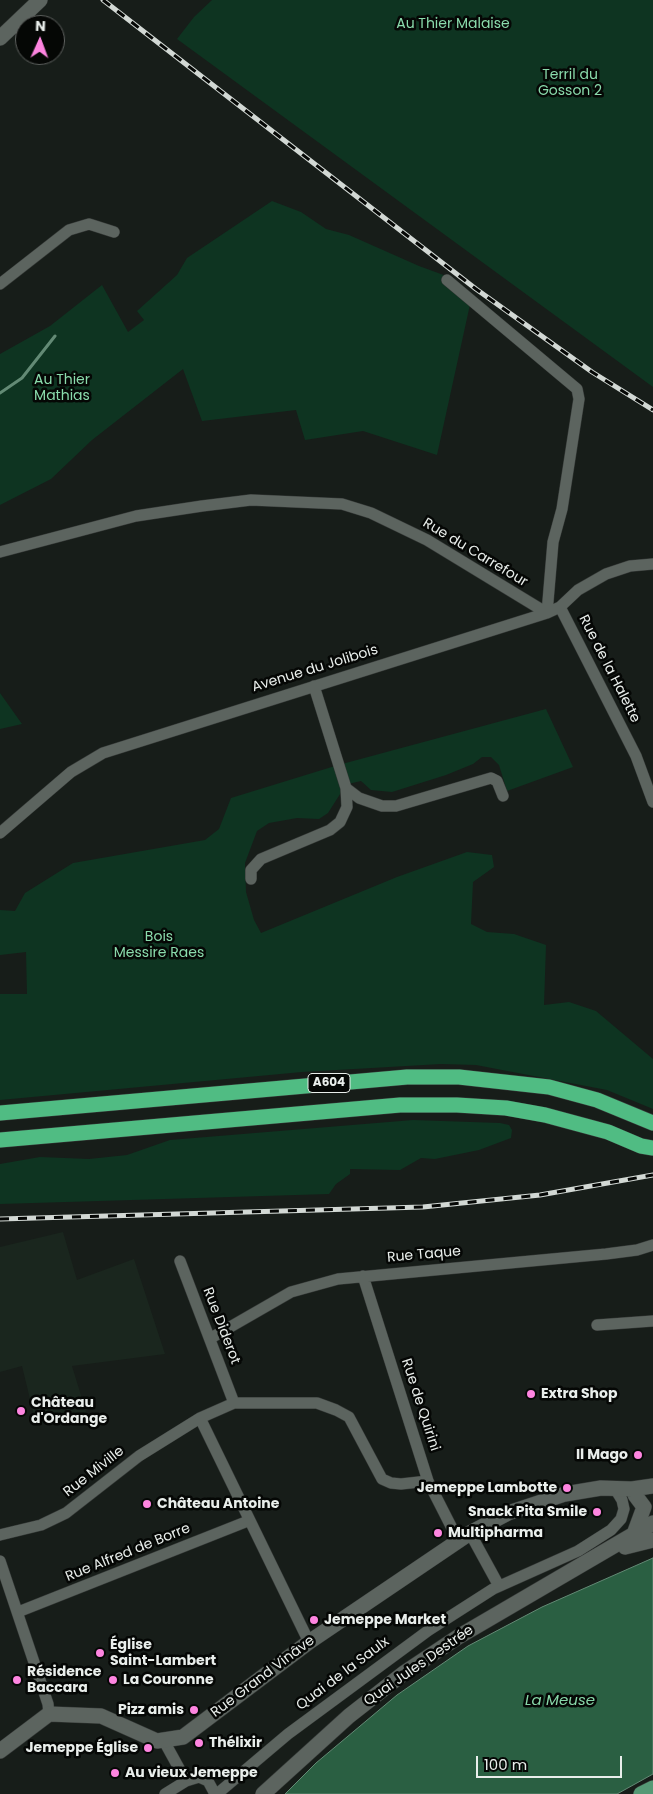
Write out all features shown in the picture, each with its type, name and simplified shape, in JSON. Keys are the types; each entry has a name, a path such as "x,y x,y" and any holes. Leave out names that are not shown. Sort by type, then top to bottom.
{"highway":[{"name":"A604","path":"0,1113 407,1077 459,1077 549,1087 597,1100 653,1123"},
{"name":"A604","path":"0,1140 400,1105 457,1104 506,1108 545,1115 608,1132 649,1150"}],"main road":[{"path":"641,1794 653,1788"}],"street":[{"path":"0,38 40,0"},
{"path":"0,284 69,230 89,224 114,232"},
{"name":"Rue du Carrefour","path":"0,552 136,516 202,506 251,500 342,504 371,513 427,540 547,613 553,542 562,509 579,399 577,389 447,280"},
{"name":"Avenue du Jolibois","path":"0,832 71,772 94,757 115,748 547,613 560,606 578,590 606,574 630,566 653,564"},
{"name":"Rue de la Halette","path":"560,606 636,756 653,802"},
{"path":"251,879 251,870 261,859 330,830 340,822 347,807 346,788 314,686"},
{"path":"346,788 366,801 390,806 491,778 497,781 503,796"},
{"name":"Rue Taque","path":"210,1338 291,1292 338,1279 606,1254 637,1250 653,1245"},
{"name":"Rue Diderot","path":"180,1261 234,1403"},
{"name":"Rue de Quirini","path":"363,1276 428,1481 464,1537 499,1586"},
{"path":"597,1325 653,1321"},
{"path":"234,1403 312,1403 330,1408 350,1417 375,1469 382,1479 391,1483 401,1484 428,1481"},
{"name":"Rue Miville","path":"0,1535 41,1525 66,1513 139,1456 200,1418 234,1403"},
{"path":"200,1418 248,1521 309,1642"},
{"name":"Rue Grand Vinâve","path":"164,1741 183,1737 309,1642 464,1537 508,1513 548,1499 587,1490 614,1487 632,1489 648,1496"},
{"name":"Quai de la Saulx","path":"216,1794 288,1734 422,1634 499,1586 578,1551 615,1527 621,1519 624,1509 622,1500 614,1487"},
{"path":"634,1534 648,1496"},
{"name":"Rue Alfred de Borre","path":"18,1612 248,1521"},
{"name":"Quai Jules Destrée","path":"263,1794 349,1716 404,1673 466,1633 653,1523"},
{"name":"Quai Jules Destrée","path":"566,1575 594,1564 653,1530"},
{"path":"625,1547 653,1540"},
{"path":"0,1561 48,1704 49,1714"},
{"path":"0,1751 49,1714 101,1716 150,1738 164,1741 186,1781"},
{"path":"165,1794 186,1781 203,1778 208,1781 216,1794"}],"shaded area":[{"path":"63,1232 77,1280 134,1259 165,1354 72,1366 87,1415 36,1424 22,1366 0,1372 0,1247"}],"green space":[{"path":"212,0 653,0 653,387 177,39 194,17"},
{"name":"Au Thier Mathias","path":"272,201 301,212 326,229 349,235 449,277 471,300 437,455 363,431 305,440 296,410 202,421 183,369 92,440 51,479 0,505 0,354 50,326 102,285 128,332 144,320 137,311 177,275 187,258"},
{"path":"0,693 22,724 0,729"},
{"path":"546,709 573,767 507,791 499,765 491,757 482,757 473,764 446,775 392,792 371,790 361,781 348,784 342,764"},
{"name":"Bois Messire Raes","path":"335,766 342,791 328,813 319,819 297,818 269,823 257,831 245,863 246,892 254,920 261,933 397,877 467,852 492,855 494,867 473,882 471,924 487,932 514,934 546,945 544,1005 569,1002 596,1011 653,1059 653,1109 607,1090 476,1065 441,1064 302,1072 0,1100 0,994 27,994 26,952 0,955 0,910 15,911 25,893 73,863 205,840 219,829 231,798"},
{"path":"413,1120 500,1123 509,1125 512,1130 511,1138 479,1150 435,1159 421,1158 400,1170 350,1169 350,1174 336,1184 329,1194 0,1204 0,1164 40,1157 89,1159 127,1155 170,1140"}],"water":[{"name":"La Meuse","path":"653,1558 653,1774 617,1794 285,1794 316,1763 397,1695 468,1646 542,1607"}],"waterway":[{"path":"0,393 22,378 55,336"}],"railway":[{"path":"103,0 476,289 592,372 653,410"},
{"path":"0,1219 423,1207 540,1195 653,1175"}],"place":[{"name":"Extra Shop","path":"531,1394"},
{"name":"Château d'Ordange","path":"21,1411"},
{"name":"Il Mago","path":"638,1455"},
{"name":"Jemeppe Lambotte","path":"567,1488"},
{"name":"Château Antoine","path":"147,1504"},
{"name":"Snack Pita Smile","path":"597,1512"},
{"name":"Multipharma","path":"438,1533"},
{"name":"Jemeppe Market","path":"314,1620"},
{"name":"Église Saint-Lambert","path":"100,1653"},
{"name":"Résidence Baccara","path":"17,1680"},
{"name":"La Couronne","path":"113,1680"},
{"name":"Pizz amis","path":"194,1710"},
{"name":"Thélixir","path":"199,1743"},
{"name":"Jemeppe Église","path":"148,1748"},
{"name":"Au vieux Jemeppe","path":"115,1773"}],"park label":[{"name":"Au Thier Malaise","path":"453,24"},
{"name":"Terril du Gosson 2","path":"570,84"}]}
